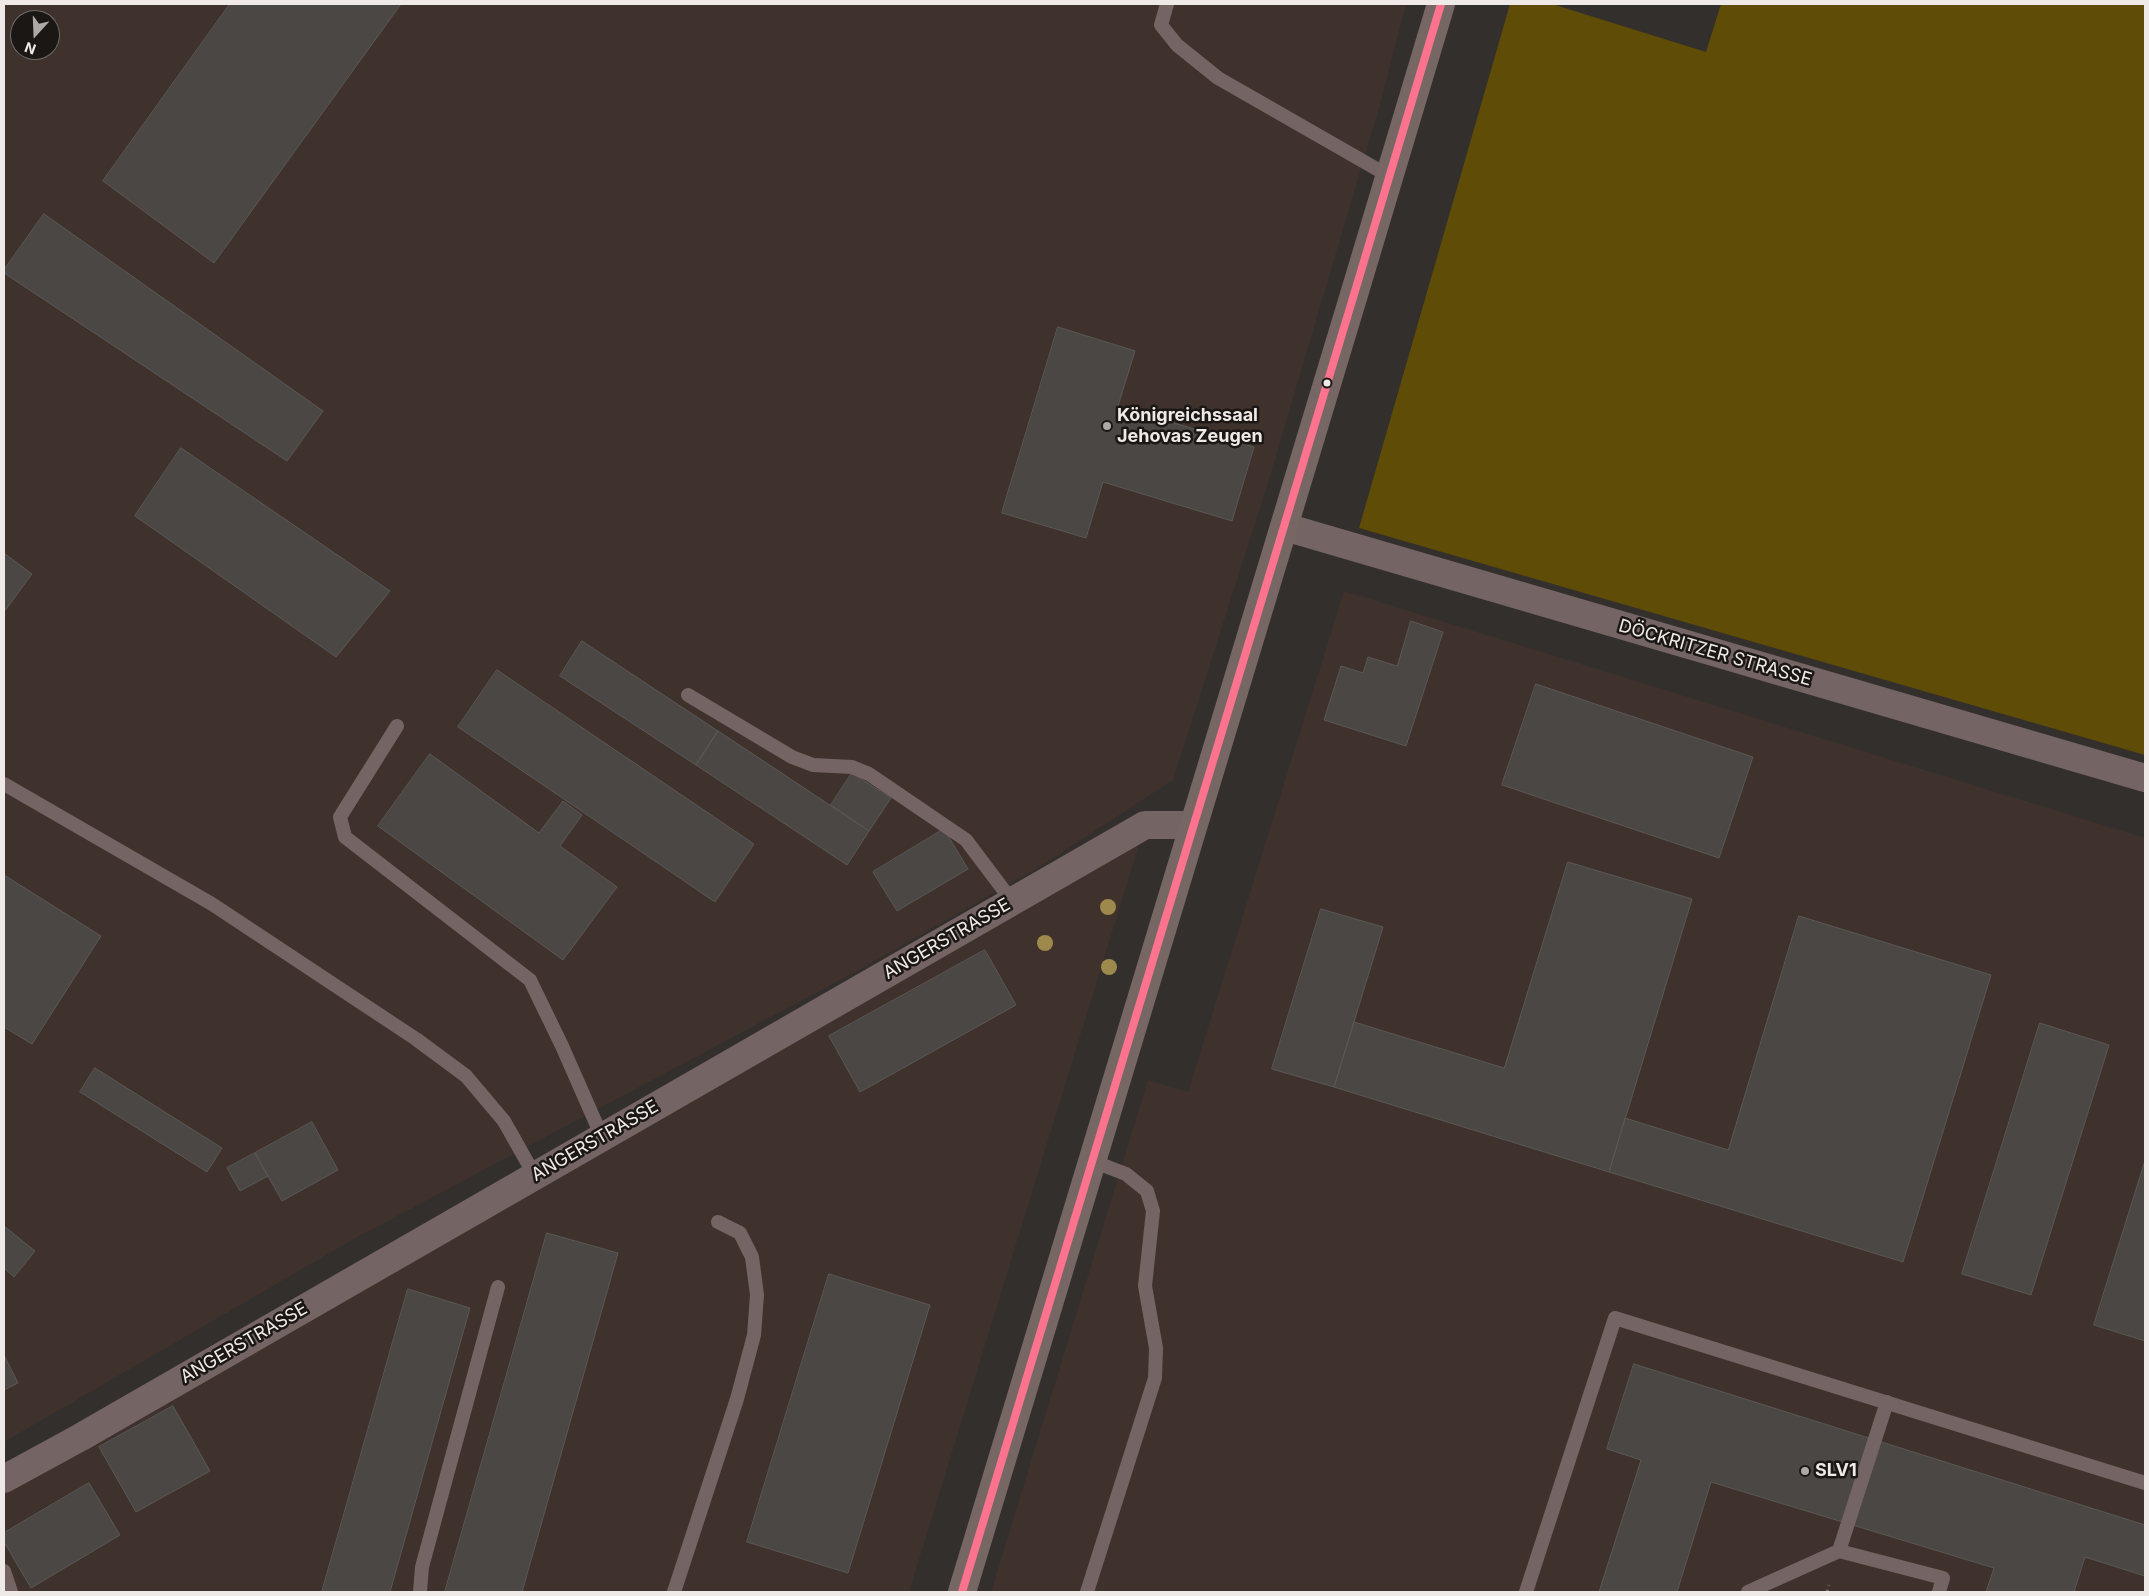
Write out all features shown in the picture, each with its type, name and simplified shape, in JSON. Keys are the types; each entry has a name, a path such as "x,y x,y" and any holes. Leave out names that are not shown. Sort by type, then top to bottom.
{"main road":[{"path":"962,1592 1193,825 1285,527 1441,4"}],"street":[{"name":"DÖCKRITZER STRASSE","path":"1285,527 2145,778"},
{"name":"ANGERSTRASSE","path":"4,1479 1145,825 1193,825"}],"lane":[{"path":"1167,4 1161,25 1177,45 1218,78 1389,176"},
{"path":"688,696 792,757 813,765 852,766 869,774 966,840 1012,901"},
{"path":"397,726 340,817 345,837 530,980 562,1046 602,1137"},
{"path":"4,784 212,904 416,1040 466,1076 504,1121 535,1176"},
{"path":"1087,1592 1155,1378 1156,1348 1144,1286 1153,1211 1147,1191 1126,1174 1092,1161"},
{"path":"674,1592 737,1399 754,1335 757,1295 752,1258 740,1233 718,1222"},
{"path":"420,1592 422,1567 498,1287"},
{"path":"1526,1592 1615,1318 2145,1483"},
{"path":"1840,1551 1887,1402"},
{"path":"1748,1592 1840,1551 1944,1578 1939,1592"},
{"path":"4,1571 11,1592"}],"shaded area":[{"path":"4,4 1406,4 1381,101 1267,486 1173,780 1044,864 857,971 352,1240 4,1442"},
{"path":"1510,4 1552,4 1706,52 1721,4 2145,4 2145,755 1359,528"},
{"path":"1344,591 2145,838 2145,1592 991,1592 1148,1080 1188,1092"},
{"path":"1145,825 909,1592 4,1592 4,1479"}],"building":[{"path":"230,4 401,4 214,263 103,181"},
{"path":"44,214 323,411 287,461 4,273 4,270"},
{"name":"Königreichssaal Jehovas Zeugen","path":"1058,327 1135,351 1118,406 1254,447 1232,521 1103,482 1086,538 1002,513"},
{"path":"181,448 390,591 336,657 135,516"},
{"path":"4,553 32,574 4,612"},
{"path":"1411,621 1443,632 1406,746 1324,720 1341,666 1363,673 1368,657 1397,666"},
{"path":"582,641 718,731 696,765 560,676"},
{"path":"497,670 754,844 715,902 458,727"},
{"path":"1536,684 1753,757 1719,858 1502,785"},
{"path":"718,731 869,831 847,865 696,765"},
{"path":"430,754 539,833 563,801 582,815 560,846 617,887 563,960 378,826"},
{"path":"852,773 891,798 869,831 831,805"},
{"path":"944,829 968,869 897,911 873,872"},
{"path":"1568,862 1692,899 1609,1172 1334,1087 1354,1022 1504,1068"},
{"path":"4,875 101,936 32,1044 4,1027"},
{"path":"1321,909 1383,927 1334,1087 1272,1069"},
{"path":"1799,916 1991,975 1903,1262 1609,1172 1625,1118 1728,1150"},
{"path":"985,950 1016,1005 860,1092 829,1036"},
{"path":"2040,1023 2109,1045 2031,1295 1962,1274"},
{"path":"95,1068 222,1148 207,1172 80,1092"},
{"path":"312,1122 338,1170 282,1201 255,1153"},
{"path":"255,1153 268,1176 240,1191 227,1168"},
{"path":"2145,1161 2145,1341 2094,1325"},
{"path":"4,1226 35,1251 14,1277 4,1268"},
{"path":"547,1233 618,1253 522,1592 445,1592"},
{"path":"829,1274 930,1305 848,1573 747,1542"},
{"path":"408,1289 470,1308 390,1592 322,1592"},
{"path":"4,1355 18,1383 4,1390"},
{"name":"SLV1","path":"1634,1364 2145,1525 2145,1576 2085,1557 2074,1592 1986,1592 1994,1568 1711,1482 1677,1592 1599,1592 1641,1460 1607,1449"},
{"path":"173,1406 210,1471 136,1512 99,1447"},
{"path":"89,1483 120,1535 31,1588 4,1542 4,1533"}],"transit line":[{"path":"962,1592 1441,4"}],"place":[{"name":"Königreichssaal Jehovas Zeugen","path":"1107,426"},
{"name":"SLV1","path":"1805,1471"}]}
